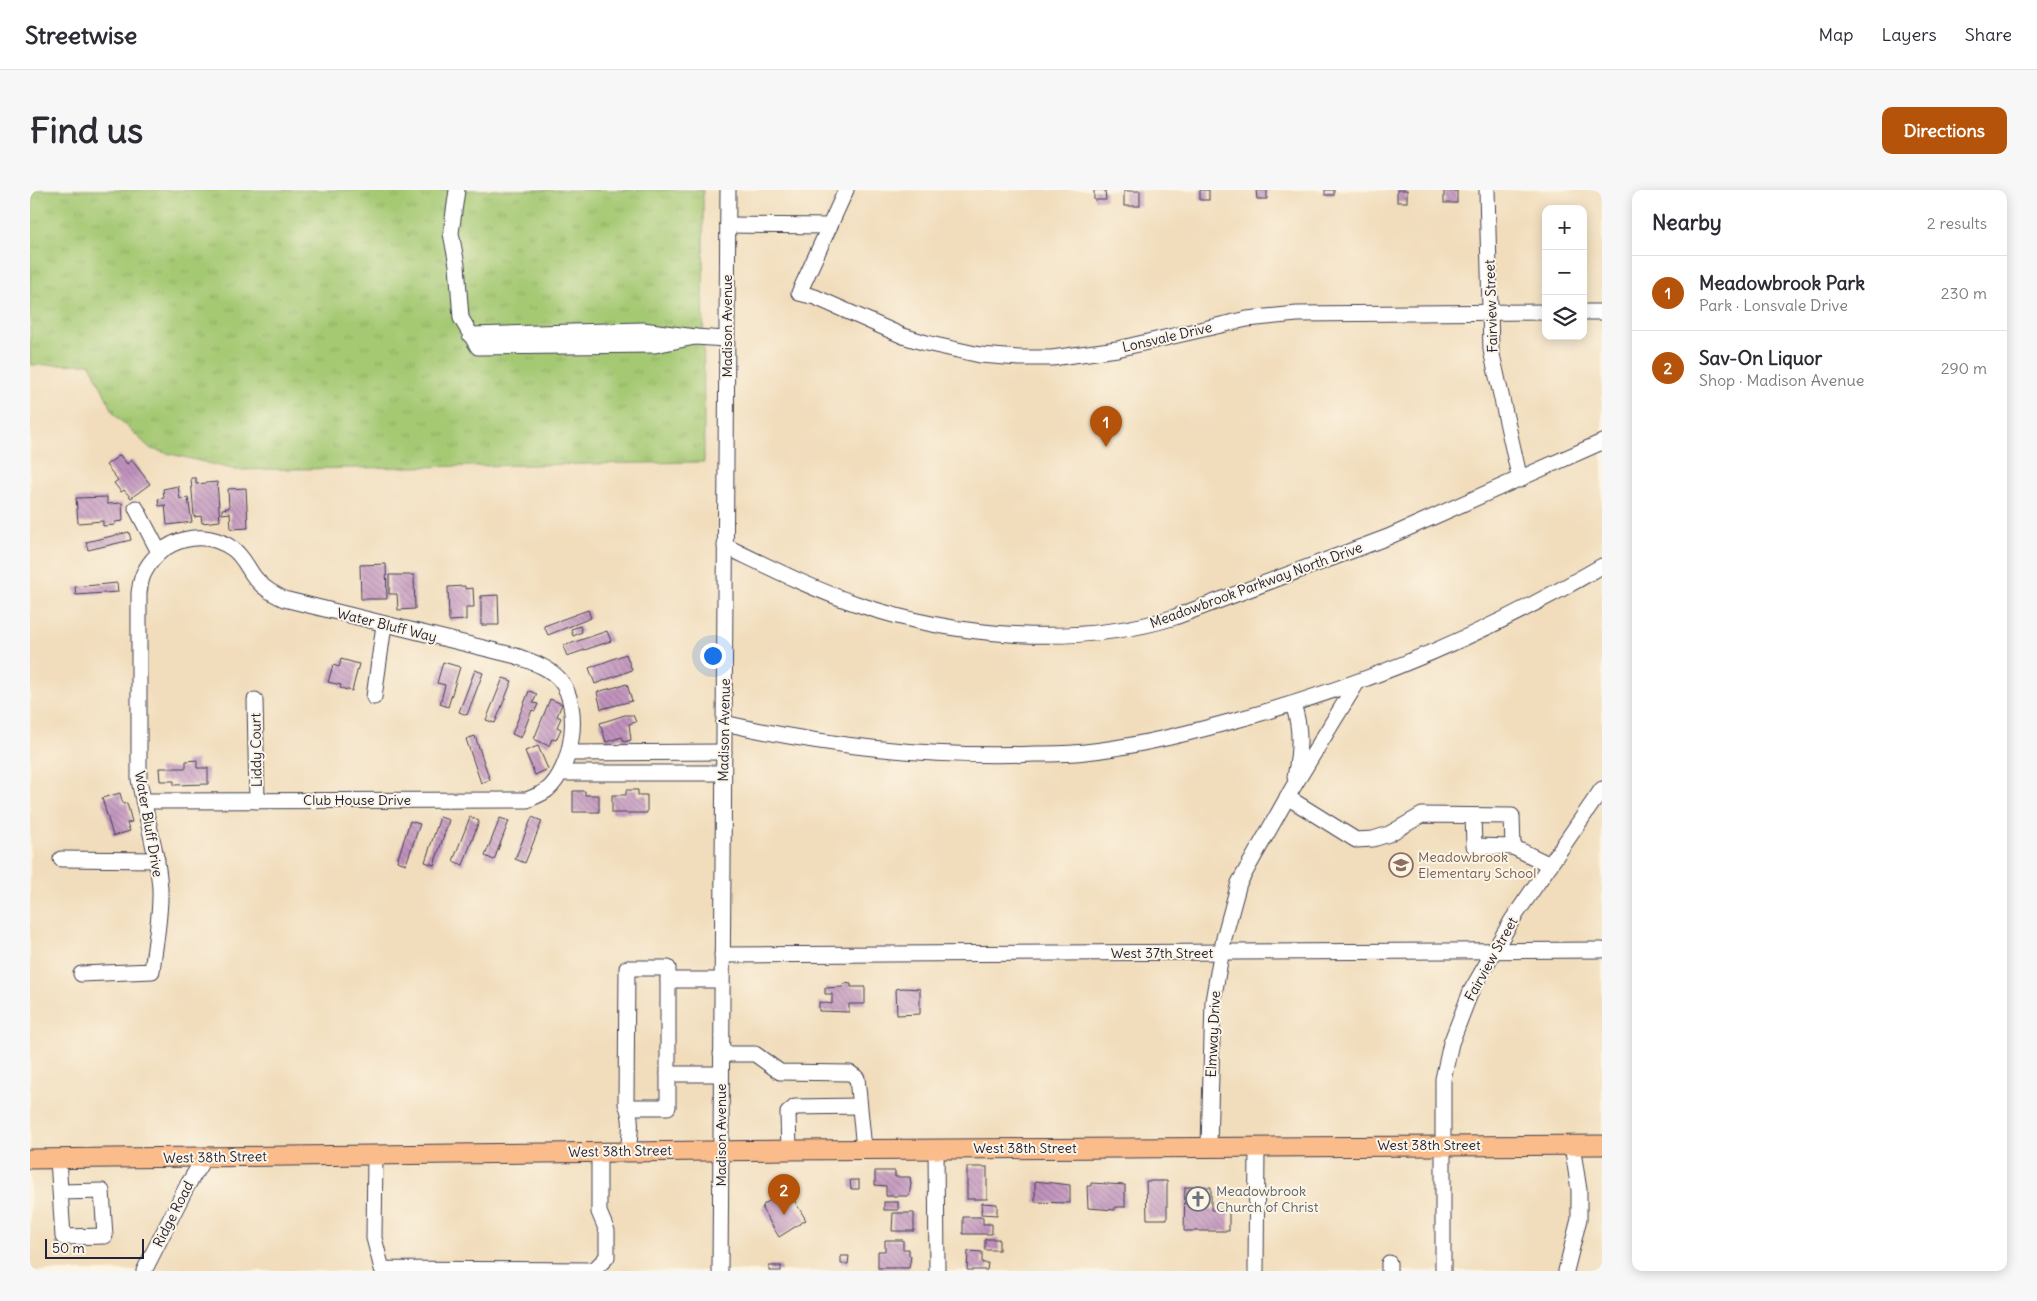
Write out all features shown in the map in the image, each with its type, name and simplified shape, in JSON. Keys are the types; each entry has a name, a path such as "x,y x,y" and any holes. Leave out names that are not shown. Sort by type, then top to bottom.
{"main road":[{"name":"West 38th Street","path":"30,1159 936,1148 1602,1145"}],"street":[{"path":"457,190 451,233 458,265 461,318 478,347 655,345 695,337 726,339"},
{"name":"Madison Avenue","path":"720,1271 728,190"},
{"path":"728,225 830,226 846,190"},
{"name":"Fairview Street","path":"1487,190 1491,350 1520,480"},
{"name":"Lonsvale Drive","path":"830,226 798,293 815,297 903,336 980,355 1052,358 1117,349 1247,319 1297,314 1542,312"},
{"path":"1587,312 1602,312"},
{"name":"Meadowbrook Parkway North Drive","path":"725,546 838,597 915,620 1004,633 1063,634 1110,632 1149,626 1388,537 1602,442"},
{"path":"136,508 159,552"},
{"name":"Water Bluff Way","path":"159,552 175,542 195,537 215,540 234,549 248,565 256,580 269,591 284,599 516,656 549,669 569,693 572,706 569,753"},
{"name":"Water Bluff Drive","path":"81,974 152,971 160,891 157,860 139,779 138,593 144,572 159,552"},
{"path":"724,724 761,732 921,754 1002,756 1084,752 1167,739 1294,705 1356,684 1448,646 1516,614 1602,566"},
{"path":"374,697 384,625"},
{"name":"Elmway Drive","path":"1209,1146 1213,1001 1221,953 1239,884 1290,793 1356,684"},
{"name":"Liddy Court","path":"255,700 257,801"},
{"name":"Elmway Drive","path":"1290,793 1298,763 1300,738 1298,716 1294,705"},
{"path":"569,753 724,752"},
{"name":"Club House Drive","path":"143,801 526,800 547,790 561,773 569,753"},
{"path":"561,773 723,773"},
{"name":"Fairview Street","path":"1443,1271 1443,1079 1451,1043 1471,991 1512,920 1602,789"},
{"path":"1290,793 1356,840 1373,839 1389,834 1422,815 1512,816 1513,847"},
{"path":"1473,816 1474,846 1513,847 1550,865"},
{"path":"61,859 157,860"},
{"name":"West 37th Street","path":"722,955 1602,950"},
{"path":"628,1107 668,1107 668,968 627,968 628,1107 631,1115 628,1151"},
{"path":"668,980 721,980"},
{"path":"721,1054 755,1054 780,1072 850,1073 856,1078 864,1149"},
{"path":"668,1074 721,1074"},
{"path":"790,1150 788,1113 795,1107 859,1106"},
{"path":"1566,1271 1579,1219 1578,1190 1572,1145"},
{"path":"1256,1271 1257,1146"},
{"path":"936,1148 937,1271"},
{"path":"375,1155 374,1238 382,1269 594,1270 607,1257 607,1230 599,1212 600,1152"},
{"name":"Ridge Road","path":"144,1271 187,1186 204,1158"},
{"path":"58,1159 61,1192"}],"green space":[{"path":"30,190 703,190 704,462 236,470 151,449 115,415 90,364 30,365"}],"building":[{"path":"1094,190 1105,190 1106,200 1094,200"},
{"path":"1200,190 1209,190 1209,200 1200,200"},
{"path":"1256,190 1267,190 1267,199 1257,199"},
{"path":"1325,190 1334,190 1334,195 1325,195"},
{"path":"1397,190 1407,190 1407,202 1397,202"},
{"path":"1124,191 1140,191 1140,206 1124,206"},
{"path":"1444,191 1457,191 1457,203 1444,203"},
{"path":"120,455 127,464 132,460 150,484 131,498 124,490 121,492 114,483 118,480 106,465"},
{"path":"191,478 196,478 196,484 217,482 220,521 202,523 201,516 194,517"},
{"path":"178,486 180,499 188,498 192,522 167,525 165,505 159,506 158,499 164,498 163,489"},
{"path":"246,488 248,528 231,529 230,513 222,514 222,509 229,508 228,489"},
{"path":"107,497 107,504 122,503 123,521 115,522 115,525 103,526 103,521 78,523 76,498"},
{"path":"129,532 131,540 88,550 86,542"},
{"path":"386,564 387,599 361,599 360,565"},
{"path":"389,575 414,575 415,609 398,610 397,594 389,594"},
{"path":"117,583 118,592 76,595 75,587"},
{"path":"465,586 465,589 473,588 474,607 466,607 466,620 449,621 448,587"},
{"path":"498,595 499,625 481,625 481,596"},
{"path":"588,610 591,618 548,635 544,626"},
{"path":"580,626 582,632 573,636 571,629"},
{"path":"607,631 611,641 567,656 563,646"},
{"path":"626,654 632,670 595,684 589,668"},
{"path":"341,659 359,664 352,691 340,688 341,685 328,682 333,665 339,667"},
{"path":"443,662 460,667 448,707 440,704 445,685 437,683"},
{"path":"475,670 483,673 467,715 459,712"},
{"path":"503,678 512,681 495,723 486,720"},
{"path":"627,684 632,701 601,709 597,692"},
{"path":"529,691 537,694 533,703 538,704 535,711 532,710 521,738 512,734"},
{"path":"550,699 562,704 557,716 561,718 557,727 561,729 556,740 552,739 549,746 534,739"},
{"path":"625,715 633,715 636,722 629,724 631,740 624,742 622,737 606,742 600,723"},
{"path":"475,736 490,780 481,783 466,739"},
{"path":"538,746 548,769 535,775 525,751"},
{"path":"197,760 197,768 208,768 208,784 174,785 174,781 160,781 159,768 186,768 186,761"},
{"path":"626,790 638,790 638,795 647,795 647,813 612,813 612,795 626,795"},
{"path":"573,791 585,791 585,795 599,795 599,812 573,812"},
{"path":"120,793 123,804 127,803 132,822 127,823 130,831 113,836 102,798"},
{"path":"440,817 449,820 434,865 425,862"},
{"path":"470,817 479,821 463,865 453,861"},
{"path":"532,817 542,821 525,863 515,859"},
{"path":"500,818 509,821 494,860 485,856"},
{"path":"410,821 420,824 406,864 397,861"},
{"path":"844,983 851,984 851,987 865,987 865,1004 849,1004 849,1012 819,1011 819,1002 832,1004 832,994 825,994 825,988 843,987"},
{"path":"896,989 920,989 920,1014 897,1015"},
{"path":"967,1167 987,1167 987,1199 967,1199"},
{"path":"875,1171 895,1171 895,1177 910,1177 909,1196 886,1196 886,1186 875,1185"},
{"path":"850,1180 859,1180 859,1189 851,1189"},
{"path":"1035,1181 1070,1185 1070,1203 1035,1202"},
{"path":"1146,1181 1167,1181 1167,1219 1147,1219"},
{"path":"1091,1183 1125,1185 1125,1207 1115,1207 1115,1210 1088,1208 1087,1186 1091,1186"},
{"name":"Meadowbrook Church of Christ","path":"1185,1187 1211,1187 1211,1210 1229,1210 1229,1231 1184,1231"},
{"path":"788,1190 806,1220 779,1237 762,1209 764,1204"},
{"path":"884,1202 898,1202 898,1210 884,1210"},
{"path":"982,1203 997,1204 997,1215 981,1214"},
{"path":"893,1213 914,1213 914,1231 892,1231"},
{"path":"963,1217 983,1217 983,1224 992,1224 992,1234 963,1234"},
{"path":"985,1239 999,1239 999,1250 985,1250"},
{"path":"885,1240 903,1240 903,1249 909,1249 909,1256 911,1256 909,1268 878,1268 878,1251 885,1251"},
{"path":"968,1251 982,1252 982,1263 988,1263 987,1270 967,1270"},
{"path":"841,1256 849,1256 848,1264 841,1264"},
{"path":"769,1266 781,1266 781,1271 769,1271"}],"place":[{"name":"Meadowbrook Park","path":"1106,447"},
{"name":"Meadowbrook Elementary School","path":"1401,865"},
{"name":"Meadowbrook Church of Christ","path":"1198,1199"},
{"name":"Sav-On Liquor","path":"784,1215"}]}
